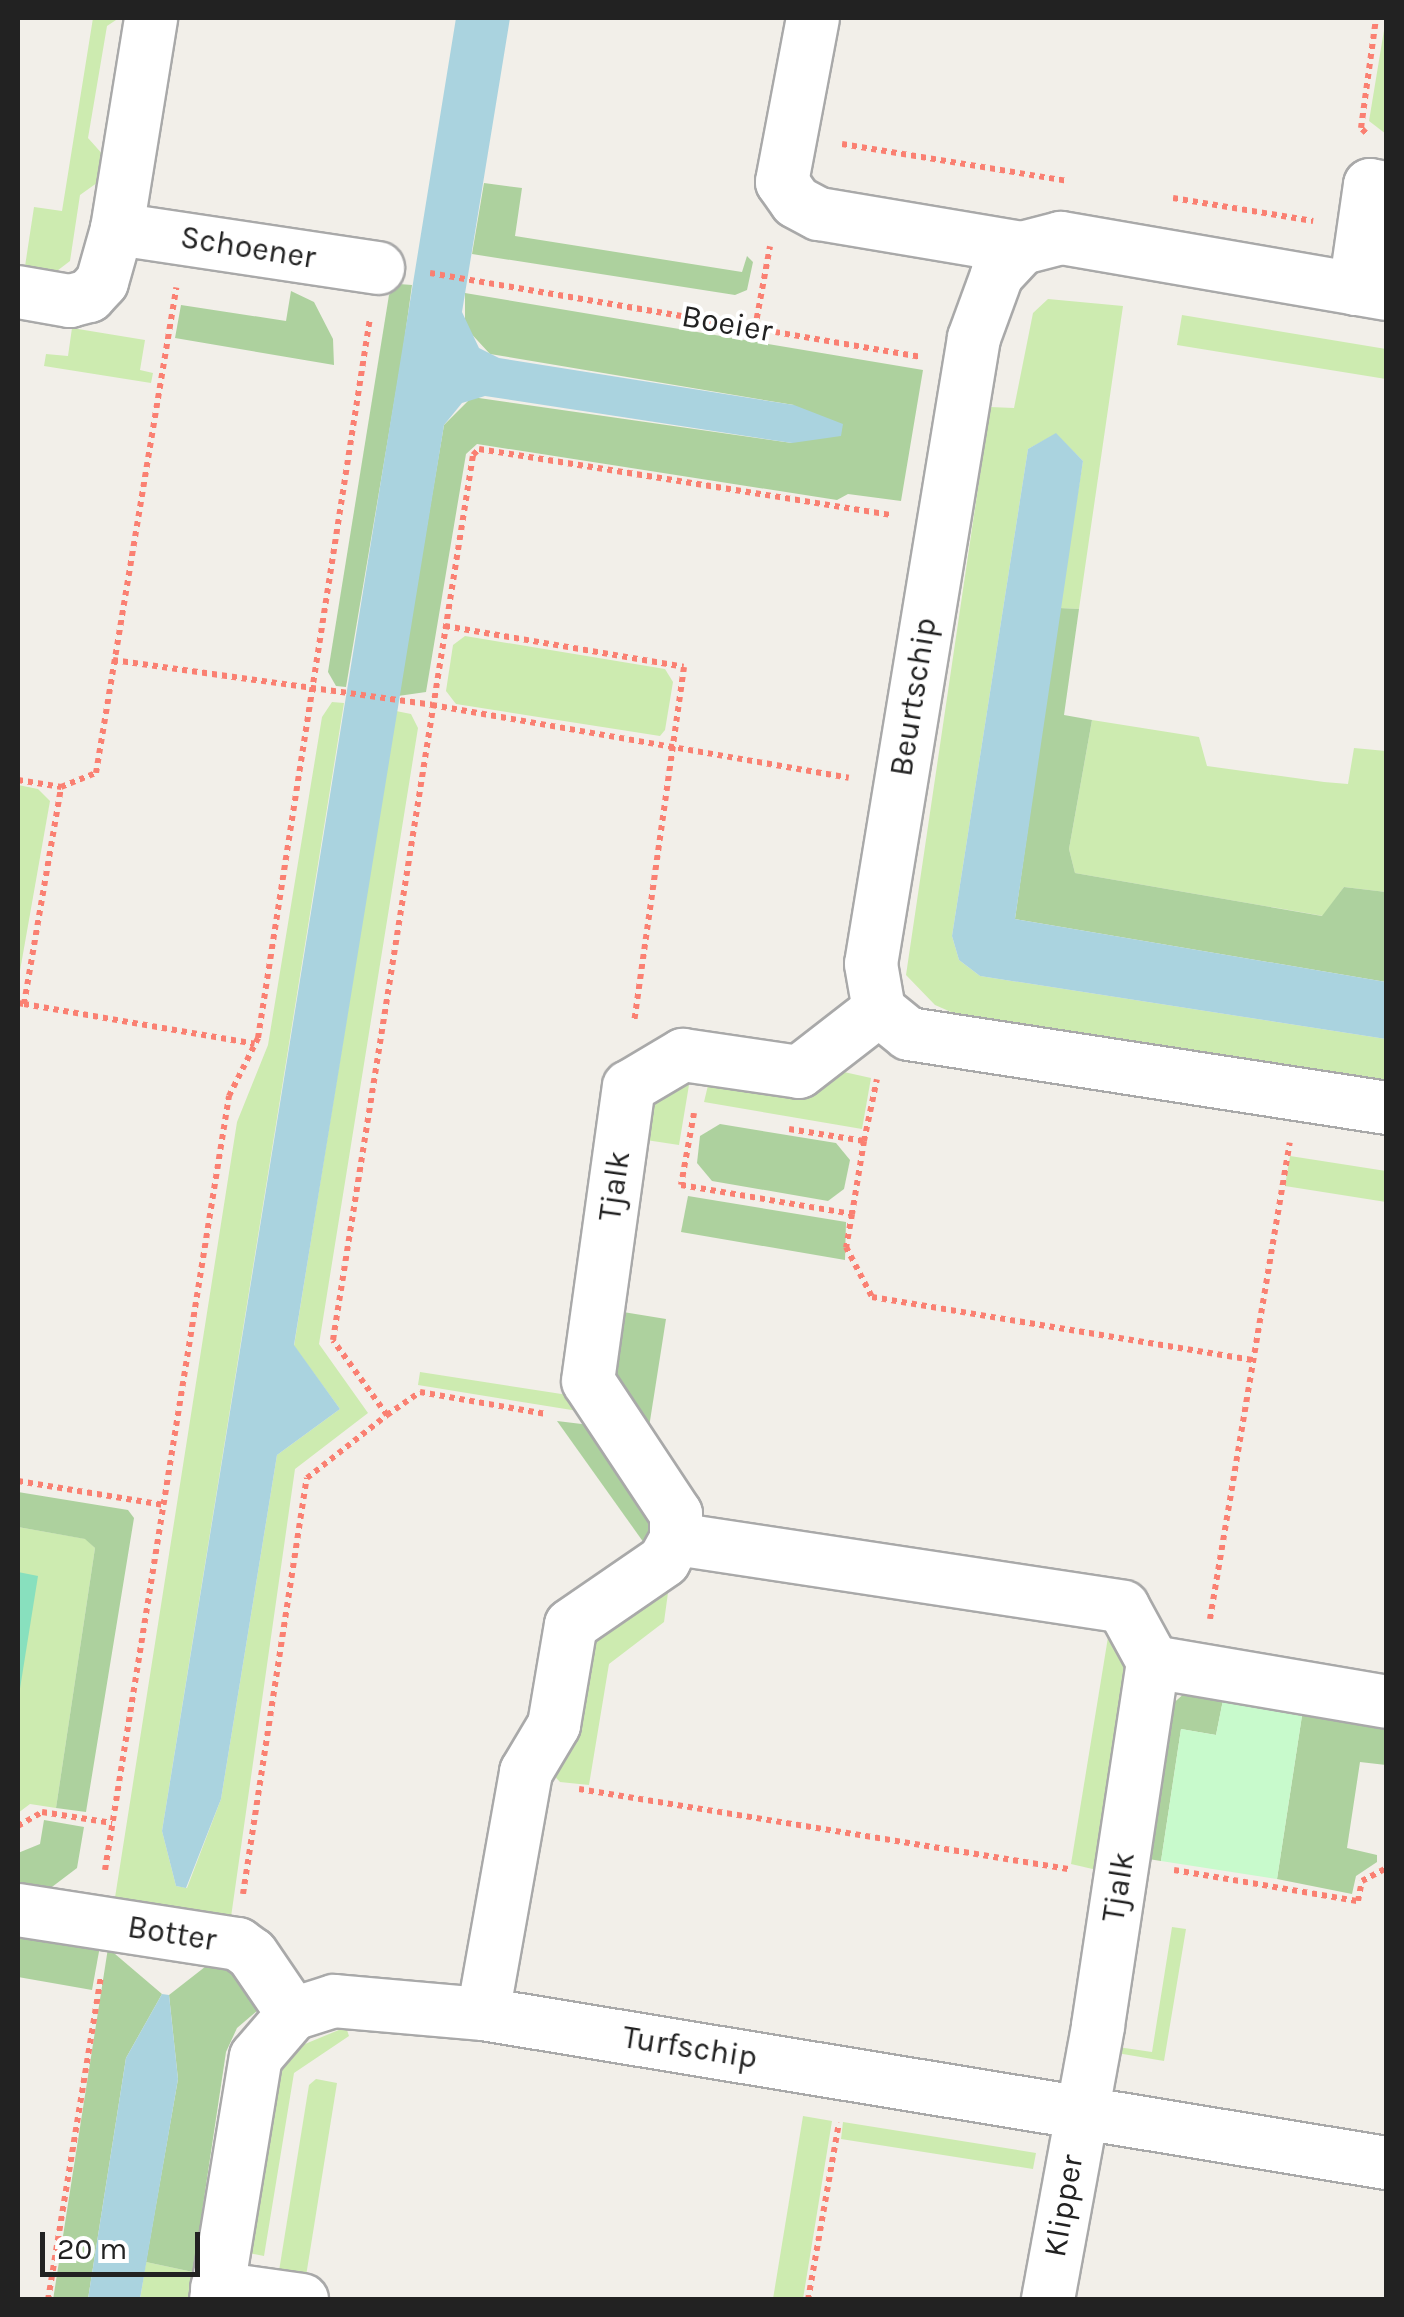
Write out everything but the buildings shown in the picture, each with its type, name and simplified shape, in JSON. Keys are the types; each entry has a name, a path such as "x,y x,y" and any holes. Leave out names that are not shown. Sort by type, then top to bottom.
{"street":[{"path":"18,292 70,301 89,296 102,282 117,229 151,18"},
{"path":"812,18 782,182 796,202 819,214 1022,248 1061,238 1371,292 1379,186"},
{"name":"Schoener","path":"117,229 402,270"},
{"name":"Beurtschip","path":"879,1010 871,964 970,365 984,301 1022,248"},
{"path":"681,1064 799,1072 879,1010 908,1034 1386,1108"},
{"name":"Tjalk","path":"676,1539 676,1514 588,1380 629,1086 681,1064"},
{"path":"483,2014 524,1780 554,1725 571,1625 664,1561 676,1539 1124,1607 1177,1666 1386,1702"},
{"name":"Tjalk","path":"1080,2112 1122,1869 1177,1666"},
{"name":"Botter","path":"18,1910 238,1944 252,1954 293,2014"},
{"name":"Turfschip","path":"293,2014 334,2001 483,2014 1386,2163"},
{"path":"293,2014 256,2057 216,2294 302,2300"},
{"name":"Klipper","path":"1048,2300 1080,2112"}],"path":[{"path":"1376,18 1360,128 1377,144 1379,186"},
{"path":"755,328 782,182"},
{"path":"18,780 62,788 96,773 184,237"},
{"path":"48,2300 103,1922 112,1823 228,1096 255,1044 313,690 402,270"},
{"name":"Boeier","path":"402,270 970,365"},
{"path":"387,1415 333,1340 432,705 478,449 943,523"},
{"path":"445,626 684,667 632,1034 681,1064 694,1113 680,1185 852,1214"},
{"path":"112,660 432,705 899,786"},
{"path":"62,788 21,1004 255,1044"},
{"path":"1177,1666 1254,1360 1298,1093"},
{"path":"694,1113 713,1116"},
{"path":"770,1126 864,1141 846,1247 872,1298 1254,1360"},
{"path":"238,1944 307,1478 420,1392 616,1427"},
{"path":"18,1480 164,1505"},
{"path":"524,1780 1358,1901 1362,1880 1386,1868"},
{"path":"18,1826 42,1812 112,1823"},
{"path":"808,2300 847,2074"}],"green space":[{"path":"93,18 119,18 107,26 88,138 105,157 101,180 80,195 70,261 49,277 24,273 34,207 62,211"},
{"path":"1386,18 1386,134 1369,121"},
{"path":"484,183 522,188 515,236 742,272 747,256 753,262 747,290 735,295 472,254"},
{"path":"399,284 412,285 403,350 346,687 336,686 328,672 389,295"},
{"path":"291,291 314,302 333,339 334,365 175,338 181,305 286,321"},
{"path":"465,293 923,370 901,501 848,494 837,500 477,444 466,454 426,692 398,696 444,425 472,397 792,443 794,405 490,354 465,327"},
{"path":"1048,299 1123,306 1079,609 1059,608 1083,461 1056,434 1028,449 952,936 959,960 980,976 1386,1039 1386,1082 958,1015 935,1005 906,975 990,407 1014,408 1033,313"},
{"path":"1182,315 1386,349 1386,379 1177,345"},
{"path":"72,328 145,340 140,370 153,373 151,383 44,366 46,354 68,356"},
{"path":"1059,608 1079,609 1064,715 1092,720 1069,849 1075,873 1322,916 1344,887 1386,892 1386,982 1015,919"},
{"path":"465,636 665,669 673,682 665,730 660,736 456,704 446,691 453,645"},
{"path":"332,702 344,703 162,1831 176,1886 187,1888 221,1799 277,1455 340,1409 294,1346 396,711 411,714 418,728 319,1344 368,1413 295,1469 230,1924 114,1904 237,1122 268,1045 322,717"},
{"path":"1092,720 1199,737 1207,766 1324,782 1348,784 1354,748 1386,751 1386,892 1344,887 1323,916 1075,873 1069,849"},
{"path":"18,785 38,789 50,801 18,982"},
{"path":"835,1070 871,1078 862,1129 704,1102 710,1077"},
{"path":"691,1073 679,1145 646,1140 654,1090"},
{"path":"720,1124 836,1143 850,1160 844,1189 828,1201 712,1181 697,1163 700,1136"},
{"path":"1290,1156 1386,1171 1386,1202 1285,1186"},
{"path":"688,1196 846,1222 845,1260 681,1232"},
{"path":"617,1311 666,1319 647,1440 605,1382"},
{"path":"420,1372 568,1395 578,1411 418,1385"},
{"path":"557,1421 590,1425 654,1514 649,1550"},
{"path":"18,1492 128,1510 134,1518 86,1812 56,1808 95,1548 85,1539 18,1527"},
{"path":"18,1527 86,1539 95,1548 56,1808 30,1804 18,1813"},
{"path":"18,1572 38,1576 18,1701"},
{"path":"670,1578 664,1622 609,1664 589,1785 560,1782 543,1764 585,1637"},
{"path":"1110,1625 1133,1648 1097,1870 1071,1864"},
{"path":"1188,1690 1224,1695 1216,1735 1181,1729 1161,1861 1142,1858 1167,1709"},
{"path":"1224,1695 1303,1709 1277,1879 1161,1861 1181,1729 1216,1735"},
{"path":"1303,1709 1386,1722 1386,1765 1360,1762 1347,1848 1377,1855 1377,1862 1356,1876 1352,1894 1277,1879"},
{"path":"44,1820 84,1827 77,1868 44,1893 18,1889 18,1853 40,1844"},
{"path":"1172,1927 1186,1929 1164,2061 1117,2053 1118,2047 1152,2052"},
{"path":"18,1933 100,1946 92,1990 18,1977"},
{"path":"108,1948 162,1994 126,2058 88,2299 53,2300"},
{"path":"210,1963 235,1966 264,2005 237,2028 226,2052 193,2272 146,2262 178,2079 169,1995"},
{"path":"346,2027 349,2036 294,2073 264,2256 249,2253 282,2070 305,2044"},
{"path":"316,2079 337,2083 306,2276 279,2271 309,2085"},
{"path":"803,2116 832,2121 803,2299 773,2299"},
{"path":"843,2122 1036,2153 1033,2169 841,2139"},
{"path":"146,2262 193,2272 189,2299 140,2300"}],"water":[{"path":"456,18 510,18 462,312 479,348 499,358 794,405 843,424 841,436 792,443 485,396 462,403 444,425 294,1345 340,1409 277,1455 221,1799 186,1888 176,1886 162,1831"},
{"path":"1056,433 1083,461 1015,919 1386,982 1386,1039 980,976 959,960 952,936 1028,449"},
{"path":"162,1994 169,1995 178,2079 140,2299 88,2299 126,2058"}]}
